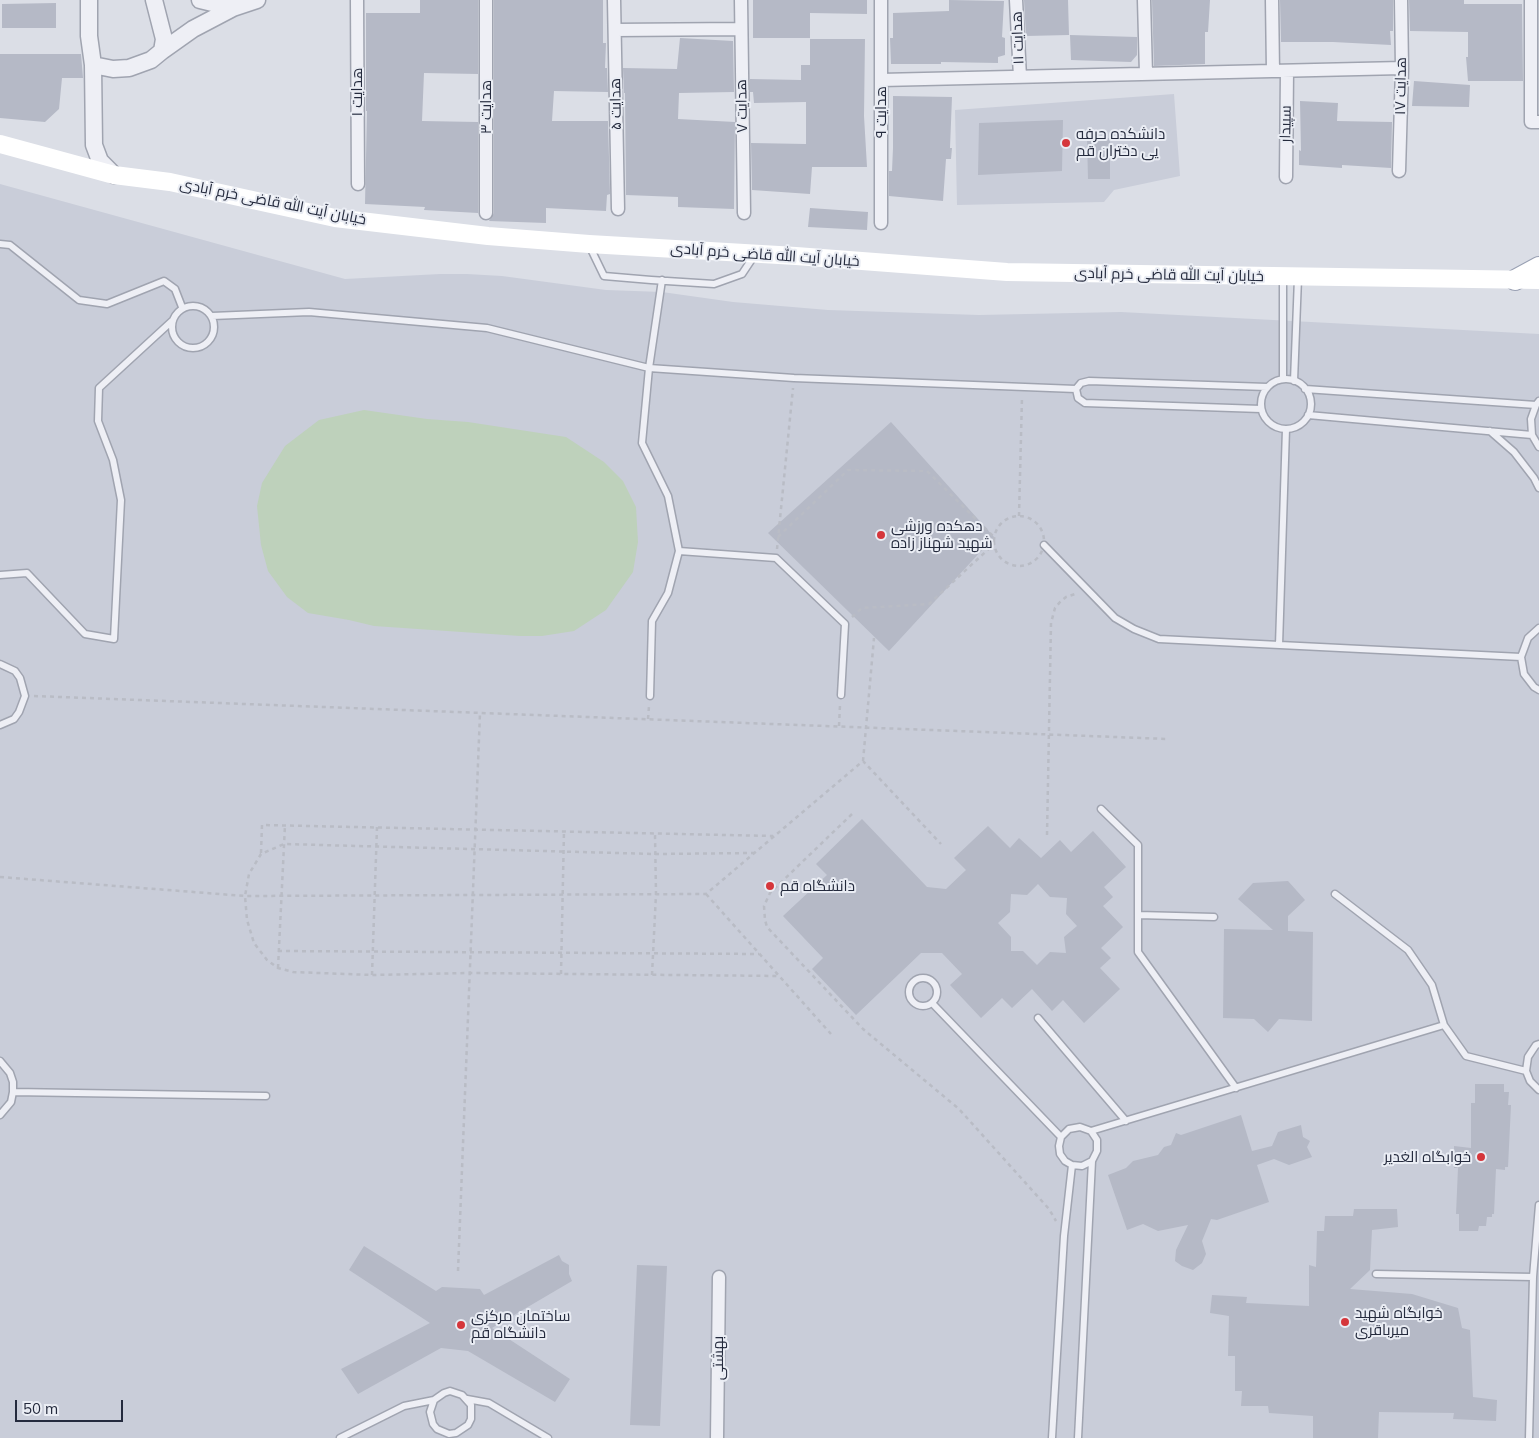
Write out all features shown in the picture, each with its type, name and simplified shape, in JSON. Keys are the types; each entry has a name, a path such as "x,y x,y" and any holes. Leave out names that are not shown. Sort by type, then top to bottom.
{"main road":[{"name":"خیابان آیت الله قاضی خرم آبادی","path":"0,144 114,175 170,182 336,218 488,236 1007,272 1539,280"},
{"path":"1515,280 1539,267"}],"street":[{"path":"89,0 89,36 93,65 94,145 100,161 114,175"},
{"path":"154,0 164,39 162,51"},
{"path":"200,0 233,8"},
{"path":"93,65 113,69 130,68 151,60 193,29 233,8 258,0"},
{"name":"هدایت ۱","path":"356,0 358,184"},
{"name":"هدایت ۳","path":"486,0 486,213"},
{"name":"هدایت ۵","path":"614,0 618,209"},
{"name":"هدایت ۷","path":"741,0 744,213"},
{"name":"هدایت ۹","path":"881,0 881,223"},
{"name":"هدایت ۱۱","path":"1016,0 1020,77"},
{"path":"1144,0 1146,74"},
{"path":"1272,0 1273,71"},
{"name":"هدایت ۱۷","path":"1400,171 1401,0"},
{"path":"1531,0 1535,122"},
{"path":"615,30 741,29"},
{"path":"881,80 1402,68"},
{"name":"سپیدار","path":"1286,177 1287,71"},
{"path":"76,166 86,159 94,145"},
{"name":"بهشتی","path":"717,1438 718,1277"}],"lane":[{"path":"0,244 10,245 79,300 107,304 164,281 175,289 182,307"},
{"path":"589,244 604,276 714,284 742,274 755,254"},
{"path":"1283,379 1290,277"},
{"path":"1290,277 1294,380"},
{"path":"650,696 652,621 668,593 679,551 668,496 642,443 649,368 662,280"},
{"path":"182,307 199,306 212,316 309,312 487,328 649,368 794,378 1076,389"},
{"path":"0,575 27,573 85,634 114,639 121,500 113,460 98,421 99,388 172,321 182,307"},
{"path":"172,321 173,338 186,348 203,346 214,333 212,316"},
{"path":"1283,379 1294,380 1305,389 1311,401 1308,415 1299,425 1286,429 1275,426 1266,419 1261,409 1262,397 1267,387 1277,381 1283,379"},
{"path":"1076,389 1081,383 1089,381 1267,387"},
{"path":"1076,389 1078,398 1085,403 1261,409"},
{"path":"1305,389 1537,403 1531,419 1532,434 1539,447"},
{"path":"1308,415 1532,434"},
{"path":"1279,645 1286,429"},
{"path":"1488,430 1514,452 1534,478 1539,488"},
{"path":"1044,544 1115,618 1134,629 1159,639 1522,657"},
{"path":"679,551 776,558 845,624 841,695"},
{"path":"1539,628 1528,638 1522,657 1524,674 1534,687 1539,690"},
{"path":"0,664 15,671 20,678 25,696 14,719 0,725"},
{"path":"1101,808 1138,845 1138,952 1236,1088"},
{"path":"1335,894 1408,950 1432,984 1444,1025 1466,1056 1526,1070"},
{"path":"1138,915 1214,917"},
{"path":"924,977 933,981 937,990 936,999 932,1003 919,1006 911,1001 908,992 911,983 924,977"},
{"path":"932,1003 1061,1137"},
{"path":"1038,1018 1126,1121"},
{"path":"1092,1161 1082,1166 1072,1165 1065,1161 1060,1154 1059,1146 1061,1137 1069,1129 1080,1127 1091,1131 1444,1025"},
{"path":"1539,1044 1528,1057 1526,1070 1530,1081 1539,1090"},
{"path":"0,1061 10,1073 13,1082 10,1102 0,1114"},
{"path":"13,1092 266,1096"},
{"path":"1078,1438 1092,1161 1097,1151 1097,1140 1091,1131"},
{"path":"1052,1438 1064,1236 1072,1165"},
{"path":"1529,1438 1533,1277 1539,1206"},
{"path":"1376,1274 1533,1277"},
{"path":"340,1438 404,1406 434,1400 450,1391 457,1392 467,1399 489,1403 548,1438"},
{"path":"434,1400 430,1412 433,1424 437,1429 449,1436 463,1430 468,1425 472,1412 467,1399"}],"path":[{"path":"776,558 794,378"},
{"path":"1019,516 1022,387"},
{"path":"778,537 848,470 927,471 994,537"},
{"path":"1019,516 1033,520 1038,524 1044,537 1044,544 1038,558 1019,566 1005,562 1000,557 994,544 994,537 996,530 1006,520 1019,516"},
{"path":"845,624 862,608 929,604 994,544"},
{"path":"1047,835 1052,615 1055,608 1066,598 1079,593 1094,595"},
{"path":"0,877 244,896 706,894 863,761 874,638"},
{"path":"839,726 841,695"},
{"path":"25,696 1168,739"},
{"path":"648,719 650,696"},
{"path":"458,1271 480,713"},
{"path":"863,761 941,844"},
{"path":"852,814 770,892 764,906 764,920 767,927 863,1029 959,1109 1048,1209 1064,1236"},
{"path":"775,836 262,825 261,854 249,874 244,896 247,920 254,944 267,960 278,968 293,972 372,975 470,973 779,976"},
{"path":"278,968 285,825"},
{"path":"372,975 377,827"},
{"path":"561,974 564,831"},
{"path":"652,975 656,894 656,833"},
{"path":"261,854 284,844 656,854 755,853"},
{"path":"706,894 831,1034"},
{"path":"278,951 759,954"}],"shaded area":[{"name":"دانشکده حرفه یی دختران قم","path":"1174,94 1180,176 1114,190 1104,202 957,205 955,110"},
{"name":"دانشگاه قم","path":"0,184 345,279 467,274 502,276 606,290 662,292 733,302 828,310 979,315 1121,312 1539,334 1539,1438 0,1438"}],"green space":[{"path":"364,410 427,419 468,422 566,437 604,462 623,481 636,507 638,542 633,572 606,610 574,631 542,636 374,626 308,613 287,597 268,571 261,545 257,506 262,483 285,446 319,420"}],"building":[{"path":"420,0 478,0 478,74 424,73 422,121 478,122 478,213 424,210 425,207 365,204 367,111 366,13 420,13"},
{"path":"494,0 603,0 603,43 606,43 605,68 607,68 608,92 554,91 552,121 608,121 610,194 607,195 606,211 546,208 546,223 489,221 494,213"},
{"path":"753,0 867,0 867,14 810,13 810,38 753,38"},
{"path":"949,0 1004,1 1002,37 1005,38 1005,55 998,57 998,63 941,62 941,64 891,64 890,38 893,38 893,13 949,11"},
{"path":"1024,0 1068,0 1069,35 1026,36"},
{"path":"1152,0 1210,0 1208,32 1205,32 1205,64 1154,66"},
{"path":"1280,0 1393,0 1393,31 1390,31 1391,45 1281,42"},
{"path":"1409,0 1464,0 1464,4 1522,4 1523,81 1468,81 1466,57 1468,57 1468,32 1410,31"},
{"path":"56,3 56,28 2,28 2,4"},
{"path":"1070,35 1137,37 1137,55 1131,62 1071,60"},
{"path":"680,38 733,41 734,92 679,93 678,119 735,122 734,209 678,207 678,197 626,195 623,68 677,69"},
{"path":"810,39 865,39 864,116 867,167 812,167 810,194 752,190 751,143 806,144 806,102 754,103 753,92 750,92 750,79 801,80 801,65 810,65"},
{"path":"0,54 81,54 83,78 62,78 59,109 45,122 0,118"},
{"path":"1414,81 1470,85 1469,107 1412,106"},
{"path":"893,96 952,97 950,148 952,148 951,159 946,159 943,201 889,196 889,171 892,171 893,148"},
{"path":"1300,101 1338,103 1337,121 1392,122 1391,168 1342,165 1342,168 1299,165 1299,150 1301,151"},
{"path":"1063,120 1062,171 978,175 979,123"},
{"path":"1087,138 1110,138 1110,179 1088,179"},
{"path":"810,208 868,212 867,230 808,227"},
{"name":"دهکده ورزشی شهید شهناز زاده","path":"891,422 994,537 889,651 768,533"},
{"path":"862,819 927,887 946,889 966,870 954,858 988,826 1010,848 1019,838 1041,858 1060,840 1071,852 1093,831 1126,867 1104,887 1113,897 1103,906 1123,927 1101,948 1111,958 1100,968 1120,989 1084,1023 1063,1000 1052,1011 1032,989 1012,1008 1002,998 981,1018 950,985 962,974 942,953 921,953 856,1015 812,969 823,958 783,916 827,875 816,864","holes":["1038,884 1050,897 1067,898 1066,914 1077,926 1064,937 1066,953 1050,952 1037,965 1023,951 1011,951 1011,937 998,923 1010,912 1011,894 1027,895"]},
{"path":"1288,881 1305,900 1288,916 1288,931 1313,932 1312,1021 1279,1019 1268,1032 1254,1019 1223,1018 1224,929 1273,930 1238,899 1253,883"},
{"name":"خوابگاه الغدیر","path":"1475,1084 1504,1084 1504,1092 1509,1092 1508,1105 1511,1105 1508,1167 1505,1167 1505,1170 1496,1169 1494,1214 1492,1214 1492,1217 1487,1217 1486,1226 1479,1226 1478,1231 1459,1231 1459,1214 1456,1214 1458,1168 1454,1168 1454,1146 1471,1148 1471,1103 1475,1103"},
{"path":"1241,1115 1252,1151 1272,1146 1278,1132 1301,1125 1303,1137 1310,1141 1307,1147 1312,1157 1289,1165 1274,1159 1257,1165 1269,1202 1217,1220 1211,1219 1202,1241 1206,1254 1202,1263 1193,1270 1175,1261 1176,1250 1188,1225 1158,1231 1143,1224 1127,1230 1108,1175 1126,1168 1133,1161 1158,1155 1164,1147 1171,1145 1176,1133 1181,1135"},
{"name":"خوابگاه شهید میرباقری","path":"1354,1209 1397,1209 1398,1227 1372,1230 1370,1270 1350,1289 1412,1294 1458,1308 1462,1328 1470,1330 1473,1397 1497,1400 1496,1421 1453,1419 1454,1413 1379,1412 1378,1438 1313,1438 1313,1416 1269,1413 1268,1406 1241,1406 1242,1391 1235,1391 1235,1356 1228,1356 1229,1316 1210,1313 1212,1295 1247,1297 1246,1303 1309,1306 1309,1265 1316,1267 1317,1231 1324,1231 1325,1216 1353,1216"},
{"name":"ساختمان مرکزی دانشگاه قم","path":"364,1246 436,1291 442,1287 480,1289 484,1295 559,1255 562,1261 569,1265 569,1274 572,1281 492,1328 570,1379 555,1402 468,1351 441,1348 358,1394 341,1369 430,1323 349,1270"},
{"path":"637,1265 667,1266 660,1426 630,1425"}],"place":[{"name":"دانشکده حرفه یی دختران قم","path":"1066,143"},
{"name":"دهکده ورزشی شهید شهناز زاده","path":"881,535"},
{"name":"دانشگاه قم","path":"770,886"},
{"name":"خوابگاه الغدیر","path":"1481,1157"},
{"name":"خوابگاه شهید میرباقری","path":"1345,1322"},
{"name":"ساختمان مرکزی دانشگاه قم","path":"461,1325"}]}
